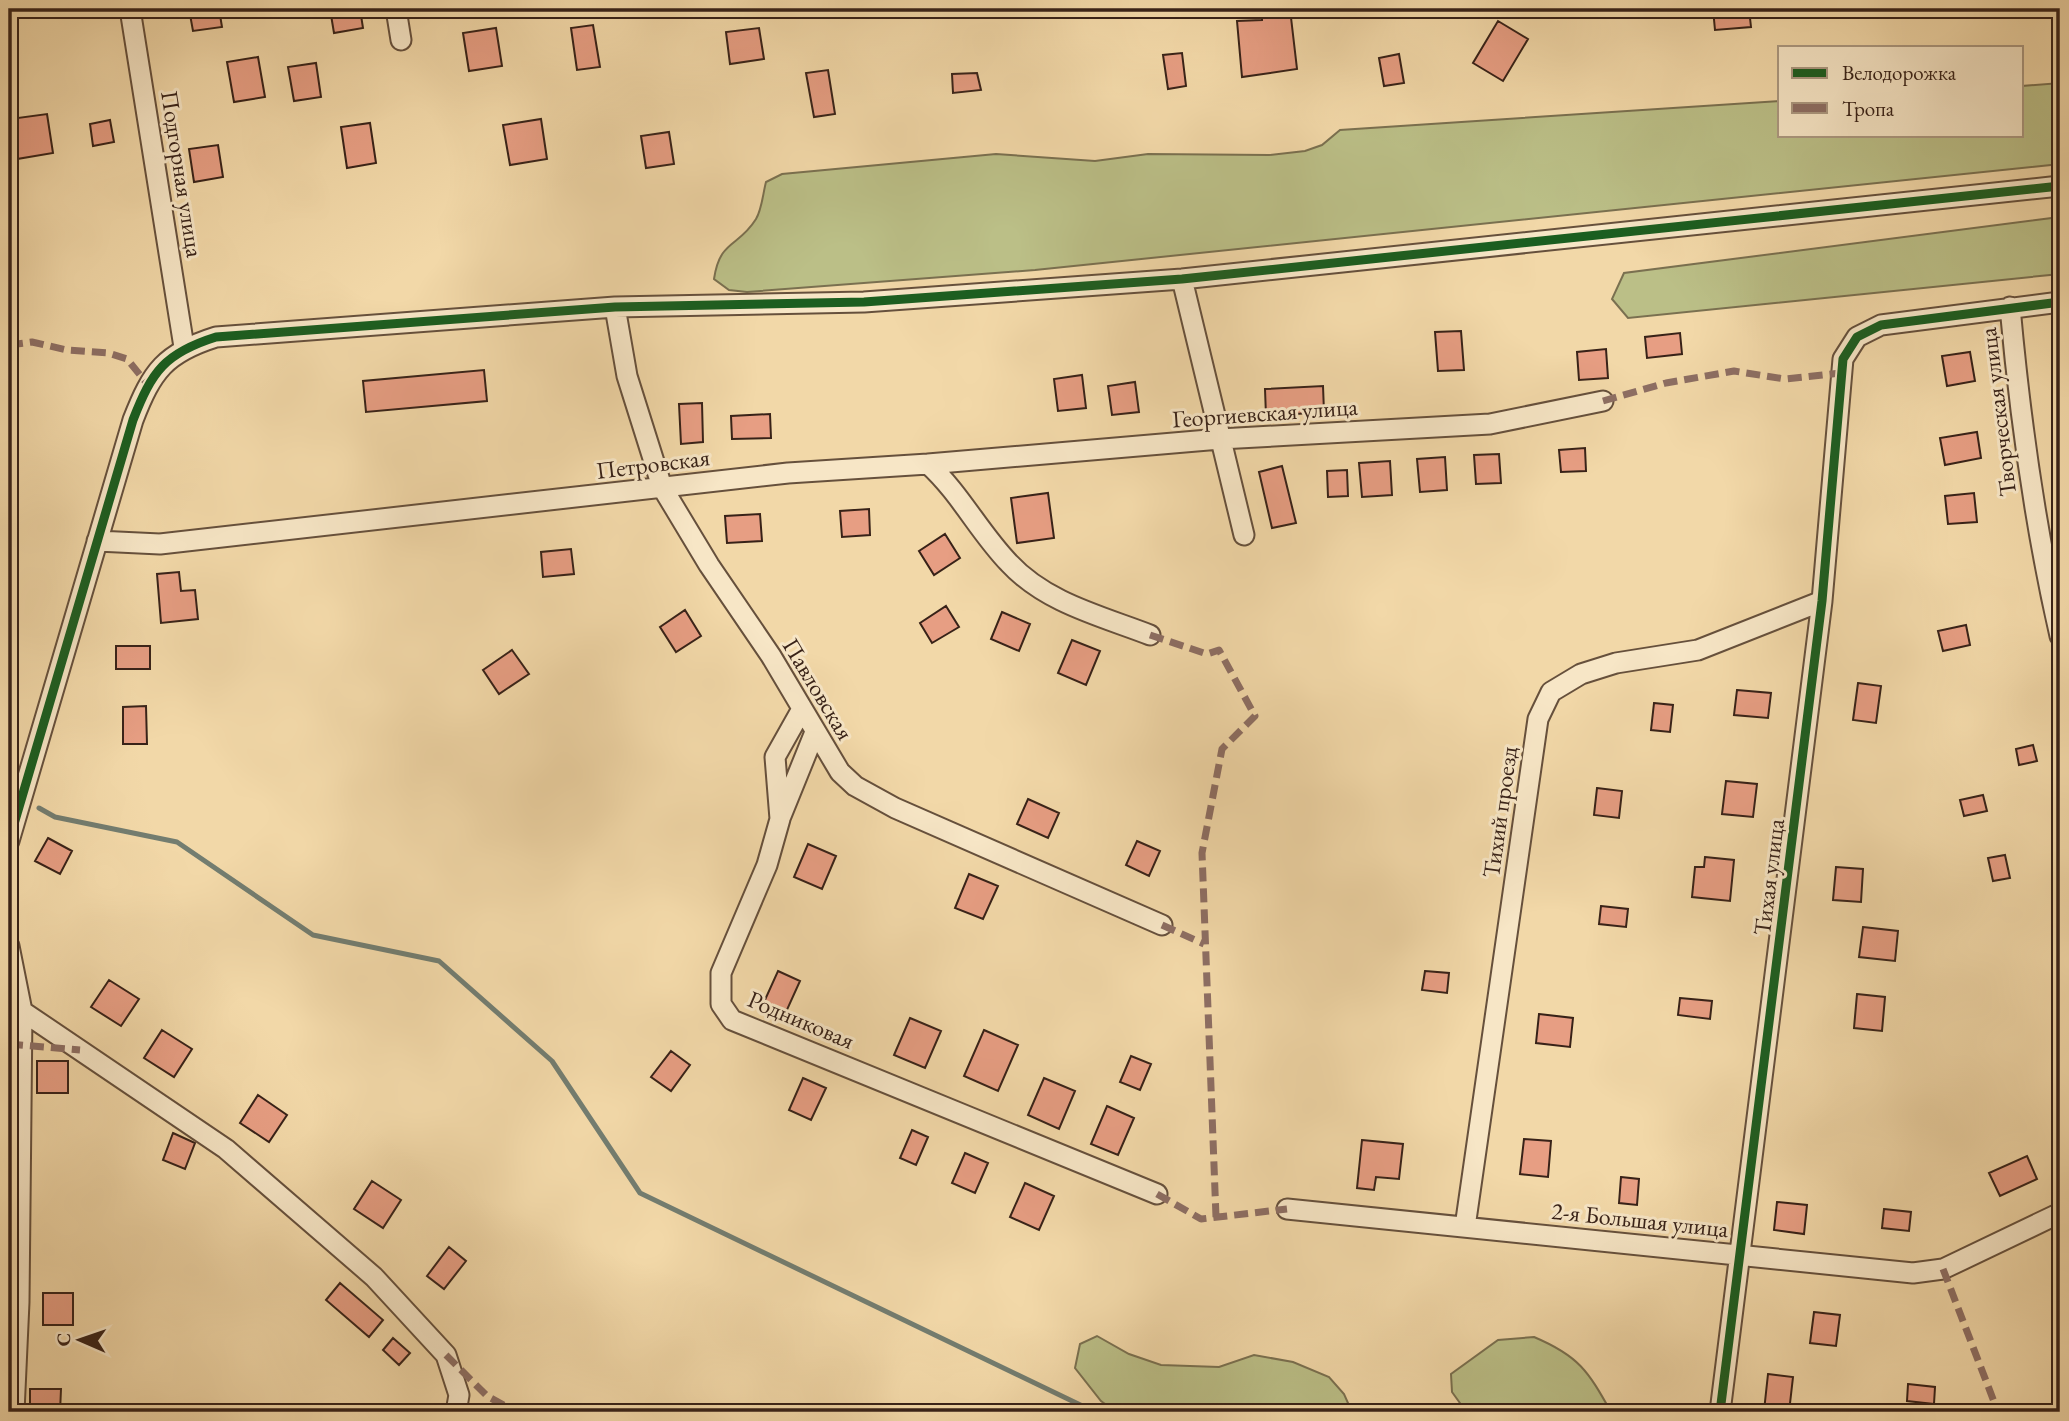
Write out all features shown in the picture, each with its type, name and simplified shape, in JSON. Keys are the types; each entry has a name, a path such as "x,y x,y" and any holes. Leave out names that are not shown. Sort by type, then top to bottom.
{"street":[{"name":"Подгорная улица","path":"130,9 184,347"},
{"path":"396,9 401,40"},
{"path":"9,841 133,419 159,369 184,347 216,337 615,307 864,302 1182,279 2060,186"},
{"path":"1182,279 1244,536"},
{"path":"2010,306 2060,302"},
{"name":"Тихая улица","path":"1720,1412 1822,601 1841,373 1849,346 1867,330 2010,306"},
{"name":"Творческая улица","path":"2010,306 2021,424 2043,559 2060,636"},
{"name":"Павловская","path":"615,307 627,376 662,487 709,565 771,656 840,772 855,786 895,808 1162,925"},
{"name":"Георгиевская улица","path":"928,464 1220,439 1490,424 1603,401"},
{"path":"928,464 942,477 1009,564 1047,595 1150,635"},
{"name":"Петровская","path":"97,541 173,543 788,473 928,464"},
{"name":"Тихий проезд","path":"1465,1227 1538,719 1551,692 1581,674 1616,663 1698,650 1822,601"},
{"name":"Родниковая","path":"802,709 775,757 780,819 767,864 721,973 721,1004 732,1020 1157,1194"},
{"path":"780,819 815,732"},
{"path":"9,946 22,1011 19,1302 14,1412"},
{"path":"22,1011 226,1149 374,1277 446,1356 459,1395 456,1412"},
{"name":"2-я Большая улица","path":"1287,1209 1913,1273 1943,1269 2060,1213"}],"green space":[{"path":"2060,83 2060,164 1035,270 747,292 729,290 714,279 725,250 743,235 756,219 766,182 782,174 996,154 1095,161 1148,154 1269,155 1305,151 1322,145 1340,130 1778,101 1778,136 2024,136 2024,86"},
{"path":"2060,217 2060,274 1628,318 1612,299 1624,273"},
{"path":"1097,1336 1129,1354 1161,1365 1219,1367 1254,1355 1293,1362 1329,1377 1344,1394 1352,1412 1116,1412 1101,1401 1075,1368 1080,1344"},
{"path":"1534,1337 1562,1351 1581,1366 1611,1412 1465,1410 1452,1392 1451,1374 1498,1340"}],"building":[{"path":"189,9 219,9 222,27 193,31"},
{"path":"330,9 360,9 363,28 334,33"},
{"path":"822,9 849,9 849,11 823,13"},
{"path":"1262,9 1290,9 1297,69 1242,77 1237,21 1262,20"},
{"path":"1713,9 1749,9 1751,27 1715,30"},
{"path":"1498,21 1528,39 1503,81 1473,63"},
{"path":"593,25 600,67 577,70 571,28"},
{"path":"496,28 502,66 469,71 463,33"},
{"path":"759,28 764,59 730,64 726,32"},
{"path":"1182,53 1186,86 1168,89 1163,55"},
{"path":"1399,54 1404,83 1384,86 1379,58"},
{"path":"258,57 265,97 234,102 227,62"},
{"path":"316,63 321,97 294,101 288,67"},
{"path":"828,70 835,114 814,117 806,73"},
{"path":"977,73 981,90 953,93 952,74"},
{"path":"47,114 53,153 17,159 10,119"},
{"path":"541,119 547,159 510,165 503,125"},
{"path":"110,120 114,142 93,146 90,124"},
{"path":"370,123 376,163 347,168 341,127"},
{"path":"669,132 674,164 646,168 641,136"},
{"path":"218,145 223,177 194,182 189,149"},
{"path":"1461,331 1464,370 1438,371 1435,332"},
{"path":"1680,333 1682,354 1647,358 1645,337"},
{"path":"1606,349 1608,378 1579,380 1577,352"},
{"path":"1970,352 1975,381 1947,386 1942,356"},
{"path":"484,370 487,401 366,412 363,381"},
{"path":"1082,375 1086,408 1058,411 1054,379"},
{"path":"1135,382 1139,412 1112,415 1108,386"},
{"path":"1323,386 1324,412 1266,416 1265,389"},
{"path":"702,403 703,442 681,444 679,404"},
{"path":"770,414 771,438 732,439 731,416"},
{"path":"1977,432 1981,458 1945,465 1940,438"},
{"path":"1585,448 1586,471 1561,472 1559,450"},
{"path":"1499,454 1501,483 1476,484 1474,455"},
{"path":"1445,457 1447,490 1420,492 1417,459"},
{"path":"1390,461 1392,495 1362,497 1359,463"},
{"path":"1282,466 1296,523 1272,528 1259,472"},
{"path":"1347,470 1348,496 1328,497 1327,471"},
{"path":"1048,493 1054,538 1017,543 1011,498"},
{"path":"1974,493 1977,522 1948,524 1945,496"},
{"path":"869,509 870,535 842,537 840,511"},
{"path":"760,514 762,541 727,543 725,516"},
{"path":"945,534 960,558 934,575 919,551"},
{"path":"571,549 574,574 543,577 541,552"},
{"path":"179,572 181,591 195,590 198,619 161,623 157,574"},
{"path":"946,606 959,627 932,643 920,623"},
{"path":"685,610 701,636 676,652 660,627"},
{"path":"1002,612 1030,624 1019,651 991,639"},
{"path":"1966,625 1970,645 1943,651 1938,631"},
{"path":"1072,640 1100,651 1086,685 1058,673"},
{"path":"116,646 150,646 150,669 116,669"},
{"path":"512,650 529,674 499,694 483,670"},
{"path":"1858,683 1881,686 1876,723 1853,720"},
{"path":"1737,690 1771,693 1768,718 1734,715"},
{"path":"1654,703 1673,705 1670,732 1651,730"},
{"path":"146,706 147,744 123,744 123,707"},
{"path":"2033,745 2037,761 2019,765 2016,749"},
{"path":"1726,781 1757,784 1753,817 1722,814"},
{"path":"1597,788 1622,791 1619,818 1594,815"},
{"path":"1983,795 1987,811 1964,816 1960,800"},
{"path":"1028,799 1059,813 1048,838 1017,824"},
{"path":"48,838 72,851 60,874 35,861"},
{"path":"1137,841 1160,851 1149,876 1126,865"},
{"path":"808,844 836,856 822,889 794,877"},
{"path":"2005,855 2010,878 1993,881 1988,858"},
{"path":"1705,857 1734,860 1730,901 1692,897 1695,867 1704,867"},
{"path":"1836,867 1863,869 1861,902 1833,900"},
{"path":"969,874 998,886 983,919 955,908"},
{"path":"1601,906 1628,909 1626,927 1599,924"},
{"path":"1863,927 1898,931 1895,961 1859,957"},
{"path":"778,971 800,981 786,1012 764,1002"},
{"path":"1425,971 1449,973 1447,993 1422,990"},
{"path":"109,980 139,999 121,1026 91,1007"},
{"path":"1857,994 1885,997 1882,1031 1854,1028"},
{"path":"1680,998 1712,1001 1710,1019 1678,1015"},
{"path":"1539,1014 1573,1018 1570,1047 1536,1043"},
{"path":"910,1018 941,1031 925,1068 894,1055"},
{"path":"162,1030 192,1049 174,1077 144,1058"},
{"path":"984,1030 1018,1045 998,1091 964,1076"},
{"path":"671,1051 690,1065 671,1091 651,1077"},
{"path":"1131,1056 1151,1064 1140,1090 1120,1082"},
{"path":"37,1061 68,1061 68,1093 37,1093"},
{"path":"803,1078 826,1088 811,1120 789,1110"},
{"path":"1044,1078 1075,1091 1059,1129 1028,1115"},
{"path":"258,1095 287,1115 269,1142 240,1123"},
{"path":"1107,1106 1134,1118 1118,1155 1091,1144"},
{"path":"912,1130 928,1137 916,1165 900,1158"},
{"path":"173,1133 195,1143 185,1169 163,1160"},
{"path":"1524,1139 1551,1141 1548,1177 1520,1174"},
{"path":"1362,1140 1403,1144 1399,1179 1376,1177 1374,1190 1357,1188"},
{"path":"965,1153 988,1163 975,1193 952,1183"},
{"path":"2027,1156 2037,1179 2000,1196 1989,1173"},
{"path":"1621,1177 1639,1179 1637,1205 1619,1203"},
{"path":"372,1181 401,1200 383,1228 354,1209"},
{"path":"1025,1183 1054,1196 1039,1230 1010,1217"},
{"path":"1777,1202 1807,1205 1804,1234 1774,1230"},
{"path":"1884,1209 1911,1212 1909,1231 1882,1228"},
{"path":"449,1247 466,1261 444,1289 427,1276"},
{"path":"340,1283 383,1320 369,1337 326,1300"},
{"path":"43,1293 73,1293 73,1325 43,1325"},
{"path":"1814,1312 1840,1315 1836,1346 1810,1343"},
{"path":"393,1338 410,1353 399,1365 383,1350"},
{"path":"1768,1374 1793,1377 1789,1412 1764,1411"},
{"path":"1908,1384 1935,1387 1934,1404 1907,1401"},
{"path":"30,1389 61,1389 60,1412 30,1412"}],"waterway":[{"path":"39,808 55,817 177,842 313,935 439,961 552,1061 640,1193 1095,1412"}],"marked path":[{"path":"9,345 32,342 67,350 108,353 127,359 149,386"},
{"path":"1603,401 1666,383 1734,371 1785,379 1841,373"},
{"path":"1150,635 1207,654 1219,650 1255,716 1222,749 1202,853 1216,1217"},
{"path":"1162,925 1204,944"},
{"path":"9,1044 80,1050"},
{"path":"1157,1194 1201,1219 1287,1209"},
{"path":"1943,1269 1998,1412"},
{"path":"446,1355 487,1396 516,1412"}],"cycle path":[{"path":"9,841 133,420 147,389 162,366 184,350 216,337 615,307 864,302 1182,279 2060,186"},
{"path":"1720,1412 1822,601 1843,359 1857,337 1881,325 2060,302"}]}
